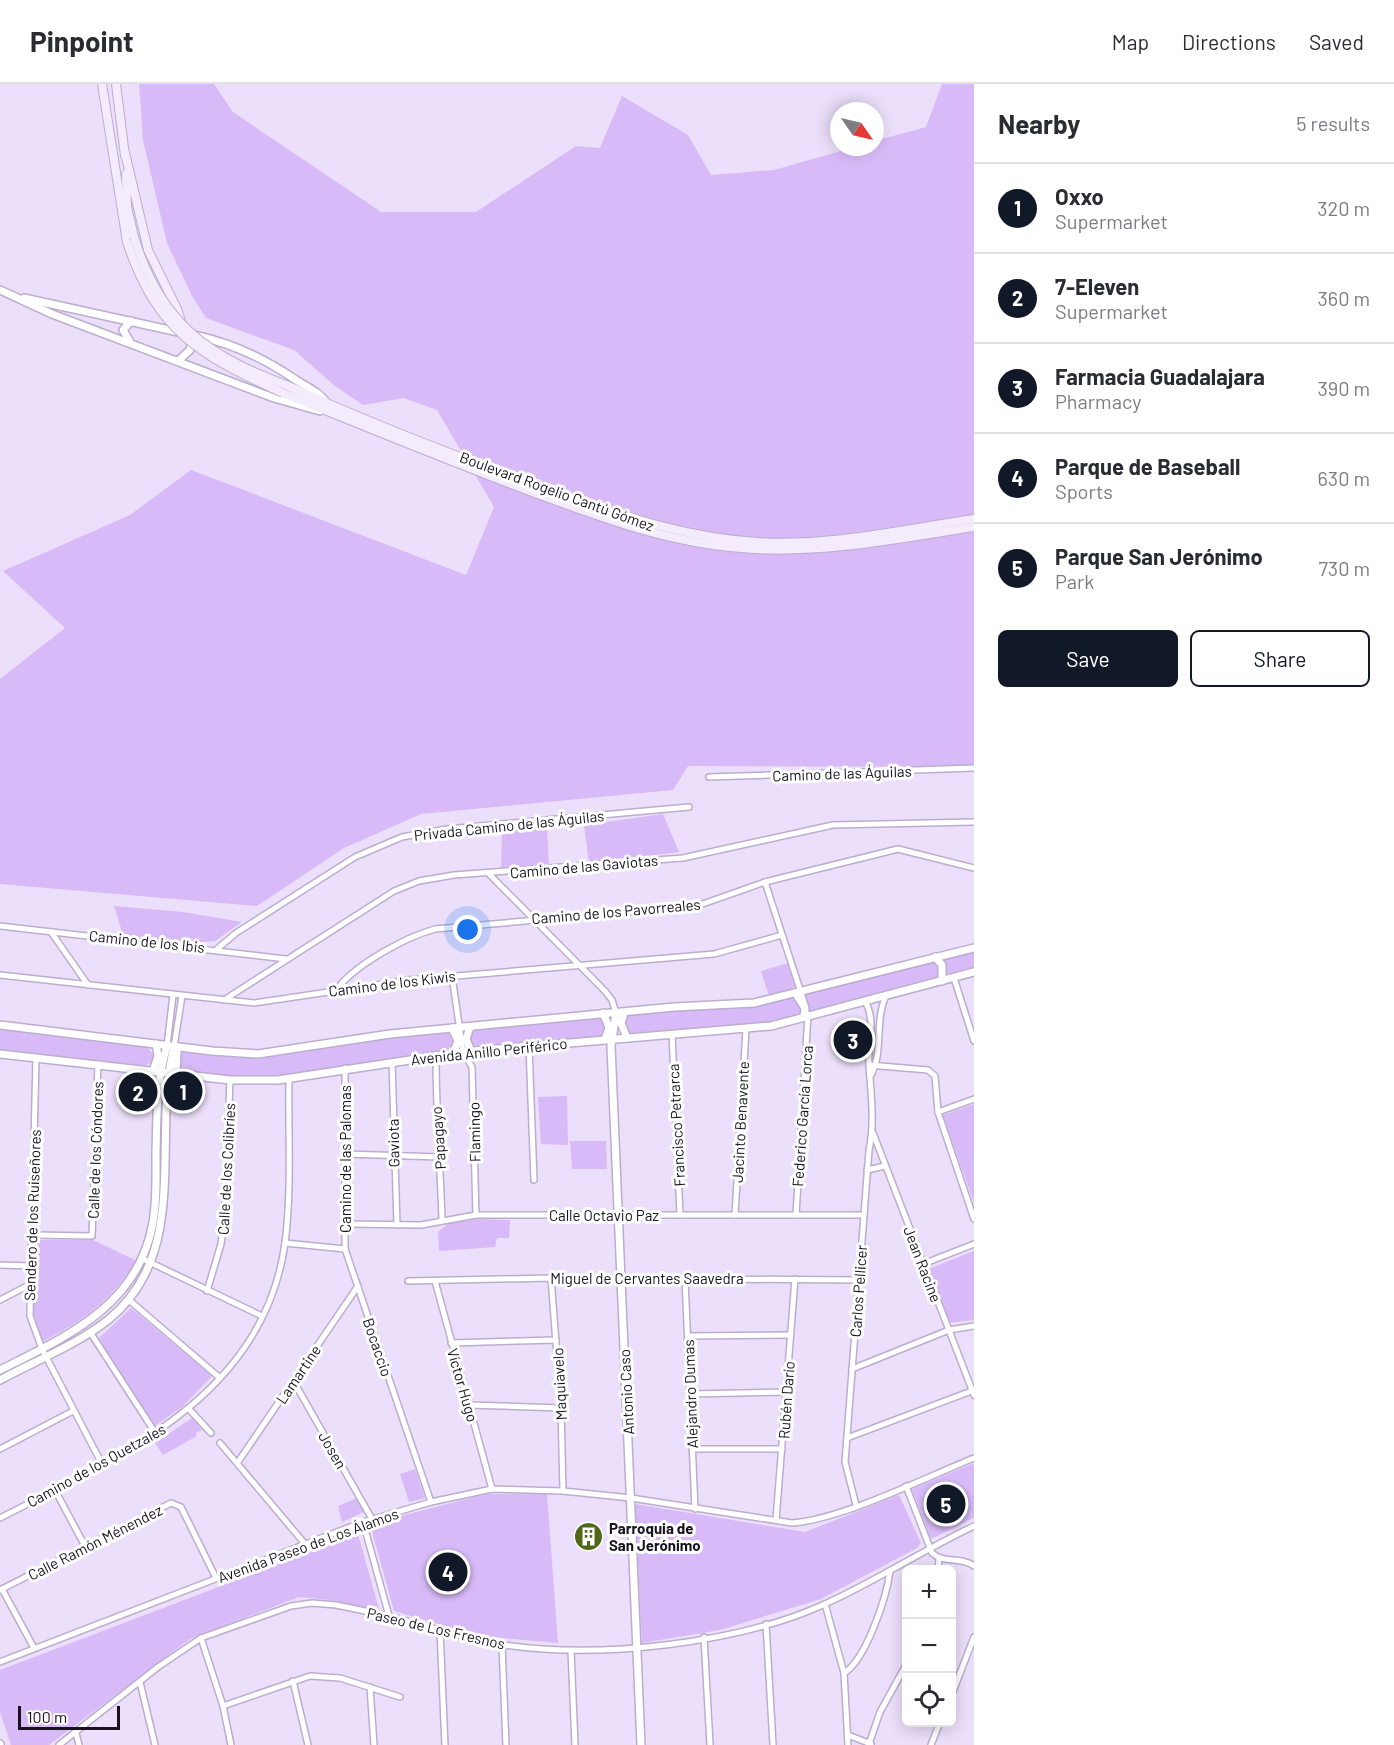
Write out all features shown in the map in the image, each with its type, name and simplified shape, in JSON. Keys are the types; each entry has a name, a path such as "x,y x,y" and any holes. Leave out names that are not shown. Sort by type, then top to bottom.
{"main road":[{"name":"Boulevard Rogelio Cantú Gómez","path":"102,84 130,240 149,294 184,337 224,366 614,514 705,537 758,543 818,542 974,519"},
{"name":"Boulevard Rogelio Cantú Gómez","path":"116,84 125,153 130,240"},
{"path":"125,153 148,250 187,334"},
{"name":"Boulevard Rogelio Cantú Gómez","path":"284,389 332,413 599,517 643,532 690,542 751,549 827,549 974,526"}],"street":[{"name":"Boulevard Rogelio Cantú Gómez","path":"0,290 52,314 179,360 274,398 332,413"},
{"name":"Boulevard Rogelio Cantú Gómez","path":"12,295 221,341 259,357 318,394 327,404"},
{"path":"130,342 123,330 131,321"},
{"path":"179,360 192,346 187,334"},
{"name":"Camino de las Águilas","path":"710,777 974,768"},
{"name":"Privada Camino de las Águilas","path":"217,949 236,933 356,857 402,837 447,829 689,807"},
{"name":"Camino de las Gaviotas","path":"224,1000 408,884 454,876 683,858 833,825 974,822"},
{"name":"Camino de los Pavorreales","path":"338,988 361,967 421,932 435,929 697,906 765,882 898,849 974,868"},
{"path":"489,874 612,1000 620,1013 622,1027 627,1038"},
{"path":"765,882 809,1016"},
{"name":"Camino de los Ibis","path":"0,926 217,949 286,959"},
{"path":"51,932 87,985"},
{"name":"Camino de los Kiwis","path":"0,975 254,1003 338,988 714,954 782,935"},
{"name":"Avenida Anillo Periférico","path":"0,1025 258,1054 390,1034 603,1013 754,1003 974,948"},
{"path":"948,954 948,971 954,978 974,1041"},
{"path":"935,957 942,964 942,981"},
{"name":"Avenida Anillo Periférico","path":"0,1054 230,1080 289,1078 471,1051 746,1029 779,1024 974,972"},
{"name":"Flamingo","path":"452,976 456,1028 463,1052 469,1058 472,1067 476,1215"},
{"path":"174,995 173,1046 176,1074"},
{"path":"0,1370 90,1332 108,1320 129,1300 152,1263 163,1210 167,1073 182,996"},
{"name":"Carlos Pellicer","path":"871,1075 876,1065 880,1017 886,996"},
{"name":"Carlos Pellicer","path":"856,1505 845,1462 867,1170 873,1132 869,1065 872,1022 865,1001"},
{"path":"603,1013 609,1027 609,1040"},
{"path":"609,1040 620,1013"},
{"name":"Federico García Lorca","path":"796,1215 809,1016"},
{"path":"470,1027 466,1039 471,1051"},
{"path":"453,1053 458,1041 456,1028"},
{"name":"Jacinto Benavente","path":"735,1215 746,1029"},
{"name":"Francisco Petrarca","path":"672,1034 681,1215"},
{"name":"Antonio Caso","path":"609,1040 641,1745"},
{"path":"0,1380 44,1353 106,1308 129,1282 143,1259 153,1222 155,1201 158,1056 156,1044"},
{"path":"156,1071 173,1046"},
{"path":"529,1046 534,1180"},
{"name":"Papagayo","path":"436,1056 436,1131 440,1157 442,1219"},
{"name":"Sendero de los Ruiseñores","path":"36,1057 30,1316 44,1353 102,1464"},
{"name":"Gaviota","path":"392,1062 393,1155 397,1225"},
{"name":"Calle de los Cóndores","path":"33,1235 92,1236 99,1064"},
{"path":"869,1065 933,1072 936,1080 938,1112 974,1219"},
{"name":"Camino de las Palomas","path":"345,1068 345,1250"},
{"name":"Camino de los Quetzales","path":"0,1518 156,1434 189,1409 236,1359 262,1316 272,1293 285,1243 289,1078"},
{"name":"Calle de los Colibríes","path":"207,1291 221,1244 225,1212 230,1080"},
{"path":"938,1112 974,1099"},
{"name":"Jean Racine","path":"873,1132 973,1392"},
{"path":"345,1154 440,1157"},
{"path":"867,1170 885,1166"},
{"name":"Calle Octavio Paz","path":"345,1224 427,1225 442,1219 476,1215 864,1215"},
{"path":"285,1243 345,1250"},
{"path":"923,1264 974,1244"},
{"name":"Bocaccio","path":"345,1250 431,1502"},
{"path":"143,1259 262,1316"},
{"path":"0,1265 31,1266"},
{"name":"Miguel de Cervantes Saavedra","path":"408,1281 551,1278 859,1280"},
{"name":"Maquiavelo","path":"551,1278 561,1407 563,1491"},
{"name":"Alejandro Dumas","path":"686,1279 695,1509"},
{"name":"Rubén Darío","path":"777,1521 795,1279"},
{"name":"Víctor Hugo","path":"435,1281 492,1489"},
{"path":"0,1300 29,1285"},
{"name":"Lamartine","path":"238,1462 358,1286"},
{"path":"129,1300 220,1378"},
{"path":"852,1370 949,1330 974,1326"},
{"path":"90,1332 156,1434"},
{"path":"688,1336 790,1335"},
{"path":"451,1343 556,1340"},
{"name":"Josen","path":"294,1382 372,1519"},
{"path":"690,1394 786,1392"},
{"path":"847,1438 973,1392"},
{"path":"469,1405 561,1407"},
{"path":"189,1409 211,1433"},
{"path":"0,1449 73,1411"},
{"path":"220,1443 305,1544"},
{"path":"692,1449 782,1449"},
{"name":"Avenida Paseo de Los Álamos","path":"0,1662 363,1522 431,1502 492,1489 563,1491 631,1498 777,1521 803,1522 856,1505 974,1458"},
{"path":"906,1486 929,1547 939,1558 960,1559 974,1566"},
{"path":"55,1490 86,1548"},
{"name":"Calle Ramón Ménendez","path":"34,1648 1,1590 86,1548 164,1505 175,1503 183,1511 216,1578"},
{"path":"363,1522 389,1616"},
{"name":"Paseo de Los Fresnos","path":"59,1745 201,1638 262,1615 304,1604 336,1605 502,1645 571,1650 637,1647 704,1637 766,1624 825,1604 890,1571 929,1547 974,1527"},
{"path":"938,1565 939,1558"},
{"path":"844,1673 858,1660 888,1588 890,1571"},
{"path":"825,1604 844,1673 848,1745"},
{"path":"766,1624 773,1745"},
{"path":"440,1630 445,1745"},
{"path":"704,1637 710,1745"},
{"path":"956,1682 974,1637"},
{"path":"201,1638 223,1706 231,1745"},
{"path":"502,1645 506,1745"},
{"path":"571,1650 575,1745"},
{"path":"848,1735 871,1744 880,1712 902,1672"},
{"path":"223,1706 293,1681 320,1676 370,1687 400,1697"},
{"path":"293,1681 308,1745"},
{"path":"140,1682 155,1745"},
{"path":"370,1687 374,1745"},
{"path":"931,1745 938,1727"},
{"path":"76,1733 79,1745"}],"shaded area":[{"path":"139,84 214,84 233,112 381,212 476,212 576,146 600,148 622,96 688,135 711,175 774,170 830,154 830,156 884,156 884,139 926,127 942,84 974,84 974,767 688,766 673,790 421,814 344,848 257,906 0,884 0,679 65,628 3,571 130,515 191,470 466,575 494,507 437,410 404,398 363,405 335,386 294,350 206,318 192,296 167,243 143,140"},
{"path":"663,814 679,852 589,863 584,825"},
{"path":"547,826 549,864 501,869 502,828"},
{"path":"114,906 183,912 242,922 215,941 180,944 123,935"},
{"path":"974,950 974,970 771,1023 630,1033 625,1027 626,1015 723,1007"},
{"path":"788,963 795,987 769,996 761,971"},
{"path":"599,1017 605,1025 601,1036 474,1049 470,1041 476,1028"},
{"path":"0,1029 147,1046 155,1057 152,1062 144,1066 0,1051"},
{"path":"447,1031 454,1042 449,1050 265,1078 187,1073 180,1068 180,1056 184,1050 251,1058 365,1040"},
{"path":"567,1096 568,1145 541,1144 538,1097"},
{"path":"974,1104 974,1203 943,1115"},
{"path":"570,1141 606,1141 607,1169 572,1169"},
{"path":"478,1219 510,1220 509,1238 497,1238 495,1247 439,1251 438,1232 449,1223"},
{"path":"41,1240 93,1240 137,1261 116,1288 95,1309 42,1342 35,1319 32,1295 35,1245"},
{"path":"974,1251 974,1320 948,1323 928,1269"},
{"path":"131,1308 212,1376 182,1407 153,1427 98,1339"},
{"path":"192,1418 202,1430 196,1433 197,1436 163,1455 155,1443"},
{"path":"974,1463 974,1518 931,1539 912,1489"},
{"path":"415,1469 425,1498 409,1502 400,1474"},
{"path":"486,1494 547,1494 558,1643 479,1636 394,1611 370,1524"},
{"path":"899,1495 921,1543 917,1548 821,1599 720,1630 642,1643 635,1504 805,1532"},
{"path":"357,1498 366,1511 342,1522 338,1506"},
{"path":"358,1534 380,1613 329,1600 299,1597 190,1639 49,1745 11,1745 0,1712 0,1670"}],"place":[{"name":"Farmacia Guadalajara","path":"853,1040"},
{"name":"Oxxo","path":"183,1091"},
{"name":"7-Eleven","path":"138,1092"},
{"name":"Parque San Jerónimo","path":"946,1504"},
{"name":"Parroquia de San Jerónimo","path":"588,1537"},
{"name":"Parque de Baseball","path":"448,1572"}]}
